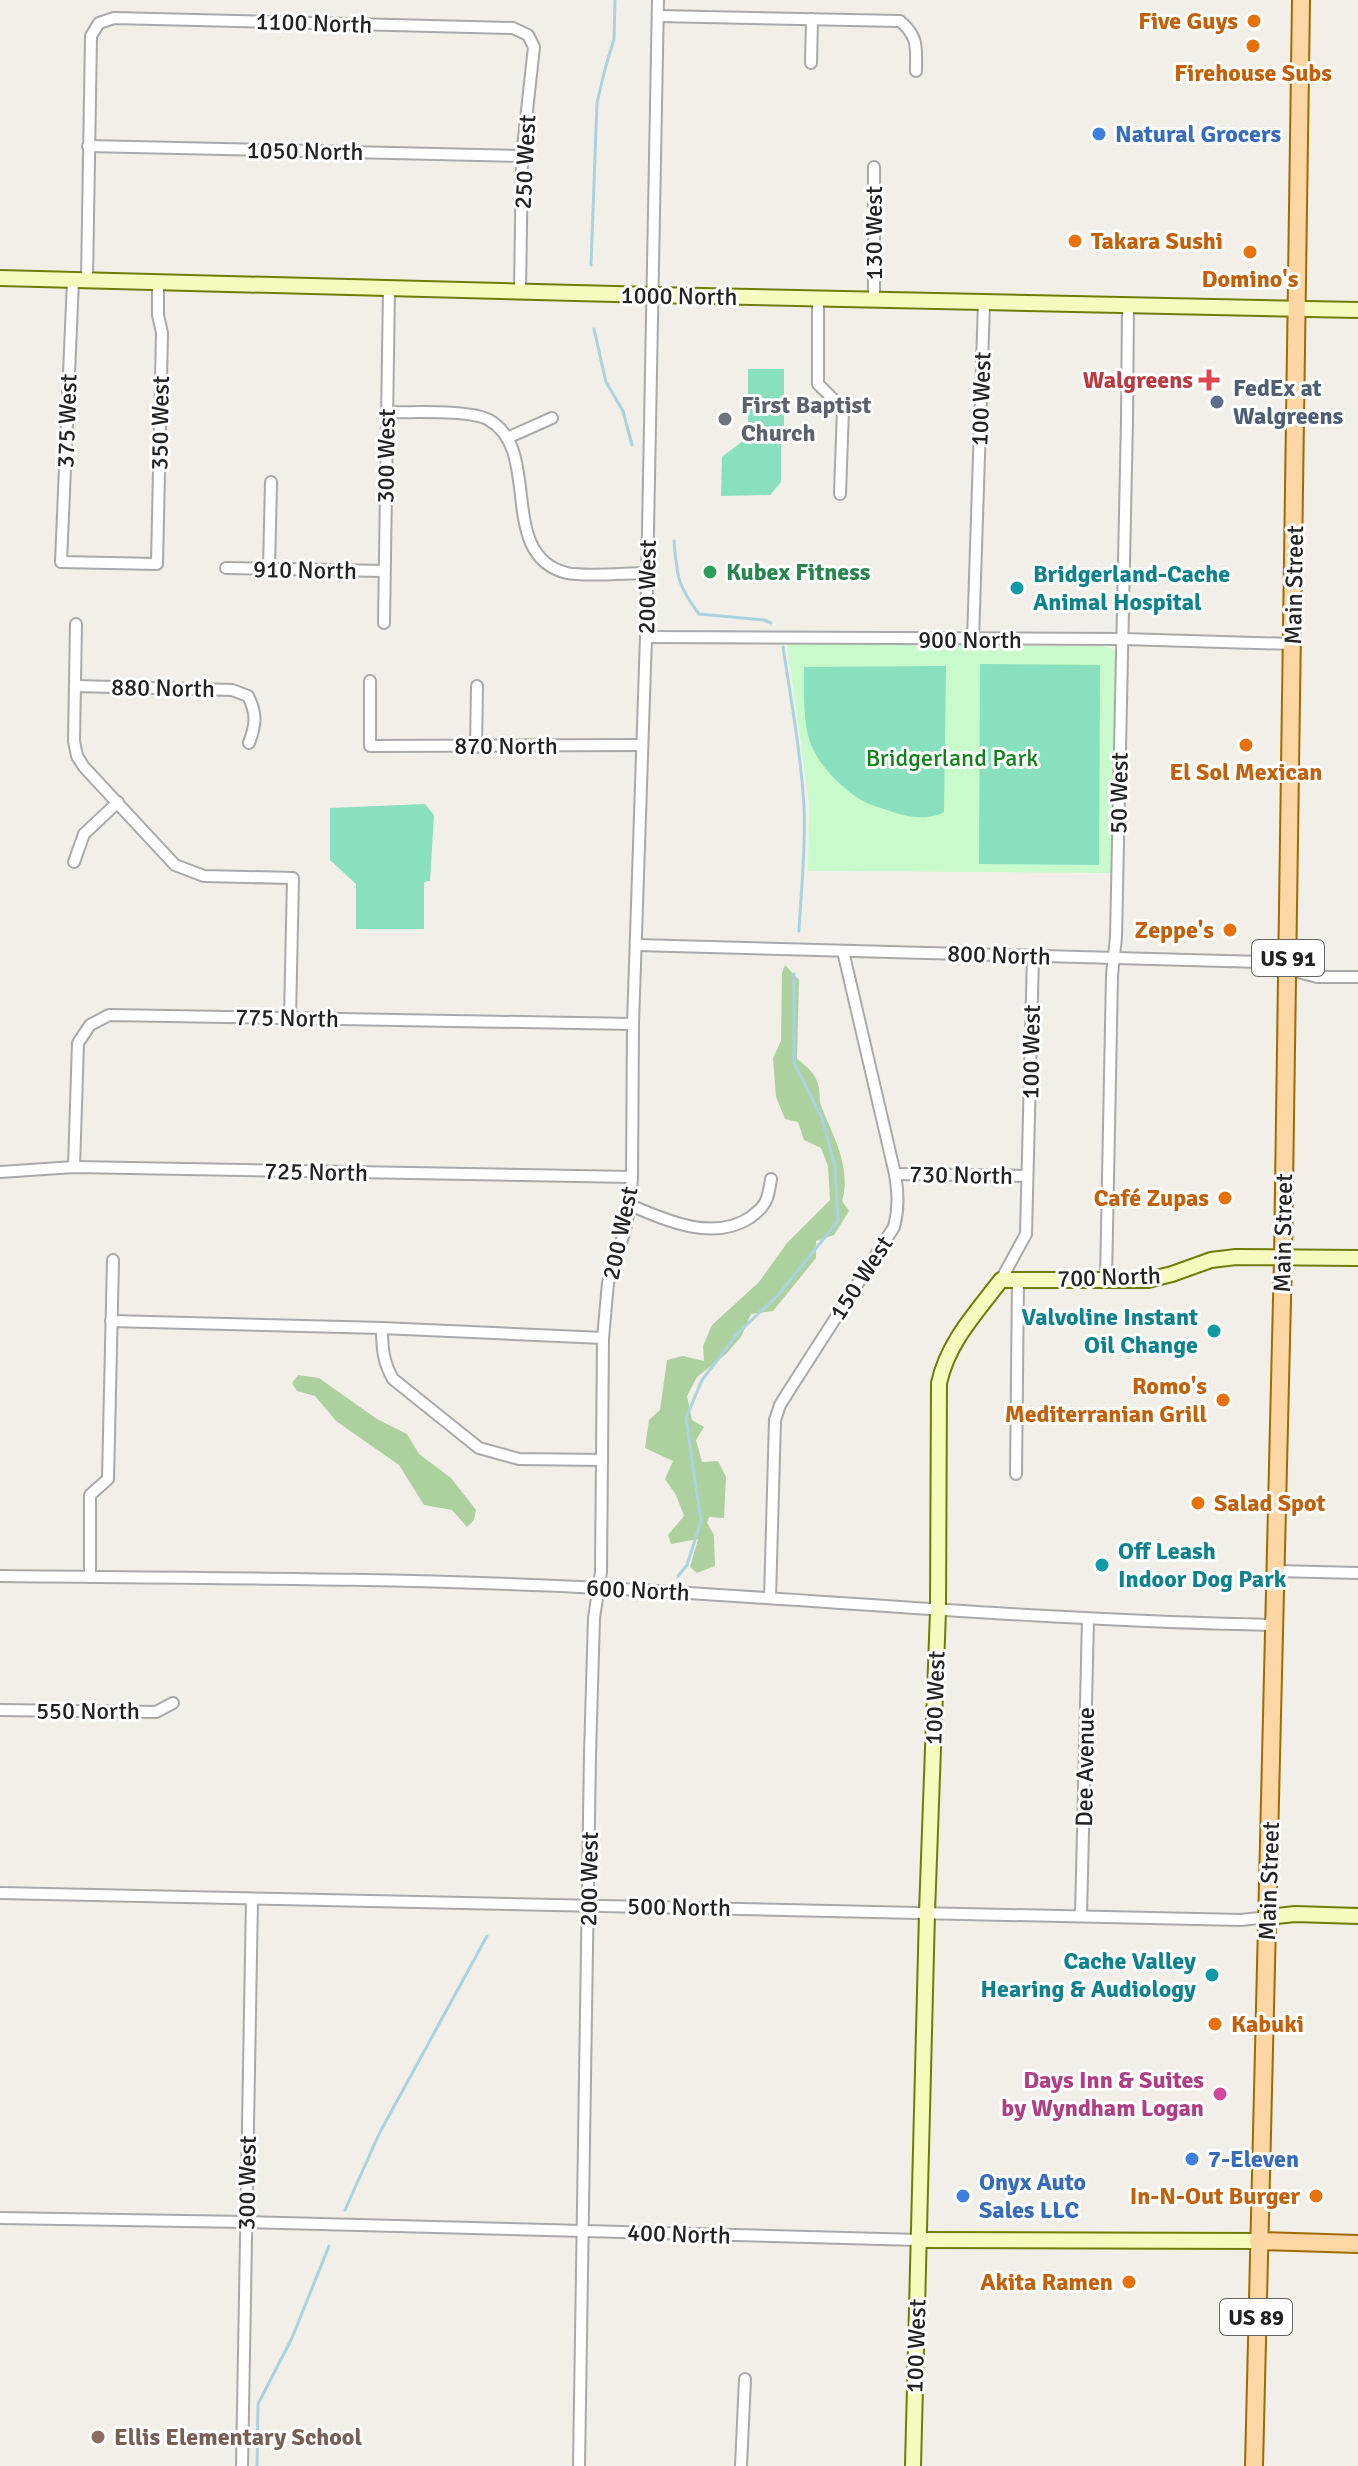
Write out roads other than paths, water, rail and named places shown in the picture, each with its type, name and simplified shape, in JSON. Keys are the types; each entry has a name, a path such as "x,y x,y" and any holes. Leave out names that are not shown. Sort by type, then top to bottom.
{"main road":[{"name":"Main Street","path":"1254,2466 1283,1258 1301,0"},
{"name":"400 North","path":"1258,2241 1358,2244"}],"street":[{"name":"200 West","path":"579,2466 594,1618 599,1588 603,1338 608,1283 630,1205 632,1177 658,0"},
{"path":"658,16 900,21 912,31 916,71"},
{"name":"1100 North","path":"99,23 114,18 513,28 528,35"},
{"path":"811,63 812,19"},
{"name":"375 West","path":"99,23 91,36 88,146 61,562 157,564"},
{"name":"250 West","path":"520,292 522,156 534,47 528,35"},
{"name":"1050 North","path":"88,146 522,156"},
{"name":"130 West","path":"874,167 874,300"},
{"name":"1000 North","path":"0,278 1358,310"},
{"name":"350 West","path":"157,564 162,333 158,315 158,282"},
{"name":"300 West","path":"384,623 389,288"},
{"path":"818,299 818,384 843,409 840,494"},
{"name":"100 West","path":"973,640 984,302"},
{"name":"50 West","path":"1106,1280 1123,639 1128,305"},
{"path":"387,412 471,414 488,419 507,438 513,453 529,542 546,564 569,574 647,573"},
{"path":"507,438 552,418"},
{"path":"269,569 271,482"},
{"name":"910 North","path":"226,568 384,571"},
{"path":"76,624 74,741 77,756 84,767 175,865 188,872 204,876 293,878 290,1018"},
{"name":"900 North","path":"646,637 1123,639 1293,644"},
{"name":"870 North","path":"370,681 370,746 642,745"},
{"name":"880 North","path":"75,686 232,690 248,696 255,711 256,726 249,743"},
{"path":"476,747 477,686"},
{"path":"74,862 84,834 118,802"},
{"name":"800 North","path":"637,945 1261,962 1317,977 1358,977"},
{"name":"150 West","path":"770,1598 775,1420 780,1405 894,1227 899,1197 843,951"},
{"name":"100 West","path":"913,2466 938,1611 939,1383 953,1343 1001,1280 1026,1234 1033,956"},
{"name":"775 North","path":"74,1167 78,1043 90,1025 109,1015 633,1024"},
{"name":"725 North","path":"0,1172 74,1167 632,1177"},
{"name":"730 North","path":"895,1174 1027,1176"},
{"path":"630,1205 707,1230 720,1230 742,1223 760,1210 767,1198 771,1179"},
{"name":"700 North","path":"1001,1280 1148,1280 1211,1260 1236,1257 1358,1258"},
{"path":"90,1577 90,1495 108,1479 113,1260"},
{"path":"1016,1474 1018,1279"},
{"path":"111,1321 603,1338"},
{"path":"382,1328 382,1353 393,1379 479,1448 519,1459 602,1460"},
{"path":"1276,1571 1358,1573"},
{"name":"600 North","path":"0,1576 404,1580 599,1588 1088,1619 1275,1625"},
{"name":"Dee Avenue","path":"1081,1916 1088,1619"},
{"name":"550 North","path":"0,1710 156,1712 173,1703"},
{"name":"500 North","path":"0,1893 1241,1920 1295,1914 1358,1916"},
{"name":"300 West","path":"242,2466 252,1899"},
{"name":"400 North","path":"0,2218 919,2240 1258,2241"},
{"path":"741,2466 745,2379"}],"waterway":[{"path":"591,265 597,103 614,39 615,0"},
{"path":"594,329 606,382 623,411 632,445"},
{"path":"674,541 679,580 699,614 771,623"},
{"path":"783,647 804,807 799,931"},
{"path":"678,1576 687,1565 701,1521 686,1418 702,1380 738,1333 779,1294 838,1221 835,1166 822,1118 794,1063 794,974"},
{"path":"345,2210 379,2134 487,1936"},
{"path":"257,2466 258,2404 292,2338 329,2246"}],"place":[{"name":"Five Guys","path":"1254,21"},
{"name":"Firehouse Subs","path":"1253,46"},
{"name":"Natural Grocers","path":"1099,134"},
{"name":"Takara Sushi","path":"1075,241"},
{"name":"Domino's","path":"1250,252"},
{"name":"Walgreens","path":"1209,380"},
{"name":"FedEx at Walgreens","path":"1217,402"},
{"name":"First Baptist Church","path":"725,419"},
{"name":"Kubex Fitness","path":"710,572"},
{"name":"Bridgerland-Cache Animal Hospital","path":"1017,588"},
{"name":"El Sol Mexican","path":"1246,745"},
{"name":"Zeppe's","path":"1230,930"},
{"name":"Café Zupas","path":"1225,1198"},
{"name":"Valvoline Instant Oil Change","path":"1214,1331"},
{"name":"Romo's Mediterranian Grill","path":"1223,1400"},
{"name":"Salad Spot","path":"1198,1503"},
{"name":"Off Leash Indoor Dog Park","path":"1102,1565"},
{"name":"Cache Valley Hearing & Audiology","path":"1212,1975"},
{"name":"Kabuki","path":"1215,2024"},
{"name":"Days Inn & Suites by Wyndham Logan","path":"1220,2094"},
{"name":"7-Eleven","path":"1192,2159"},
{"name":"Onyx Auto Sales LLC","path":"963,2196"},
{"name":"In-N-Out Burger","path":"1316,2196"},
{"name":"Akita Ramen","path":"1129,2282"},
{"name":"Ellis Elementary School","path":"98,2437"}],"park label":[{"name":"Bridgerland Park","path":"952,758"}]}
